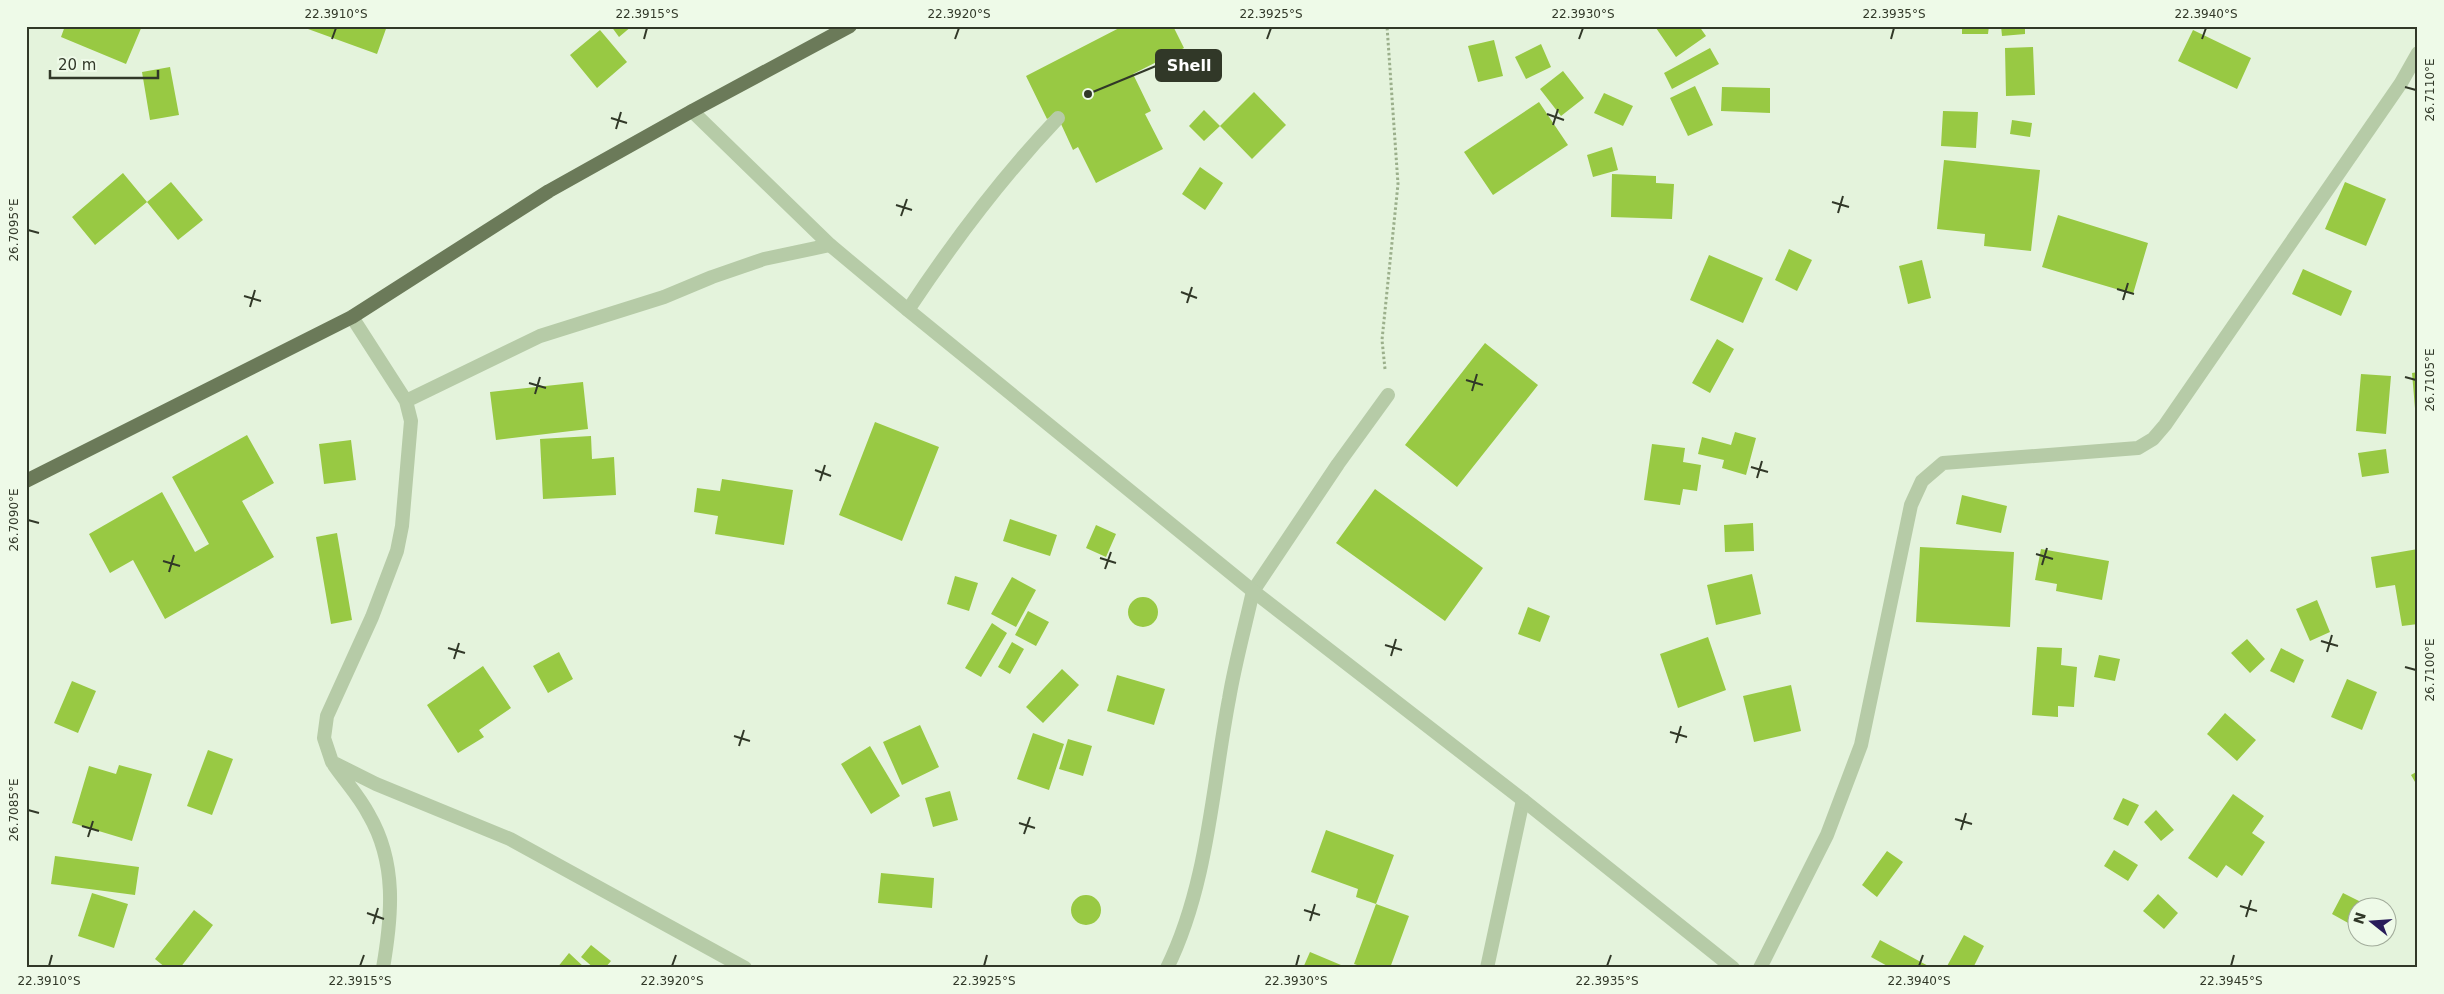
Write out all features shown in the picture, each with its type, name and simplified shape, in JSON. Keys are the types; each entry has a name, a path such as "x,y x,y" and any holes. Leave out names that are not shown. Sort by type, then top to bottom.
{"main road":[{"path":"26,481 352,317 549,191 692,110 850,26"}],"street":[{"path":"1760,968 1827,835 1861,745 1911,505 1922,481 1943,463 2138,448 2152,439 2165,425 2396,91 2418,53"},
{"path":"692,110 830,245 908,310 1253,591 1523,800 1733,968"},
{"path":"908,310 942,259 983,205 1031,146 1058,118"},
{"path":"406,401 540,336 664,297 712,277 764,259 830,245"},
{"path":"352,317 406,401 411,421 402,526 397,551 372,617 327,716 324,738 332,762 370,815 384,851 391,886 383,968"},
{"path":"1167,968 1179,943 1195,891 1229,698 1253,591 1338,464 1388,395"},
{"path":"332,762 376,784 510,839 745,968"},
{"path":"1487,968 1523,800"}],"path":[{"path":"1387,26 1398,184 1382,340 1388,395"}],"building":[{"path":"65,26 142,26 126,64 61,37"},
{"path":"309,26 387,26 377,54 308,29"},
{"path":"611,26 632,26 619,37"},
{"path":"1123,26 1173,26 1184,48 1133,74 1151,111 1145,114 1163,149 1096,183 1078,147 1073,150 1056,113 1047,119 1026,76"},
{"path":"1659,26 1699,26 1706,36 1676,57 1656,28"},
{"path":"1962,26 1989,26 1988,34 1962,34"},
{"path":"2001,26 2025,26 2025,34 2002,36"},
{"path":"600,30 627,62 597,88 570,55"},
{"path":"2193,30 2251,58 2237,89 2178,61"},
{"path":"1494,40 1503,76 1478,82 1468,46"},
{"path":"1541,44 1551,67 1526,79 1515,57"},
{"path":"2033,47 2035,95 2006,96 2005,48"},
{"path":"1710,48 1719,64 1672,89 1664,73"},
{"path":"170,67 179,115 150,120 142,72"},
{"path":"1563,71 1584,98 1561,116 1540,89"},
{"path":"1695,86 1713,125 1688,136 1670,98"},
{"path":"1722,87 1770,88 1770,113 1721,111"},
{"path":"1254,92 1286,125 1252,159 1220,126"},
{"path":"1604,93 1633,106 1623,126 1594,113"},
{"path":"1539,102 1568,145 1493,195 1464,152"},
{"path":"1204,110 1220,126 1204,141 1189,126"},
{"path":"1943,111 1978,112 1976,148 1941,146"},
{"path":"2012,120 2032,123 2030,137 2010,134"},
{"path":"1612,147 1618,170 1593,177 1587,155"},
{"path":"1944,160 2040,170 2031,251 1984,246 1985,234 1937,229"},
{"path":"1200,167 1223,183 1205,210 1182,194"},
{"path":"123,173 147,202 95,245 72,217"},
{"path":"1612,174 1656,176 1656,183 1674,184 1672,219 1611,217"},
{"path":"171,182 203,220 178,240 147,202"},
{"path":"2345,182 2386,199 2366,246 2325,229"},
{"path":"2058,215 2148,243 2133,294 2042,267"},
{"path":"1789,249 1812,260 1797,291 1775,280"},
{"path":"1709,255 1763,278 1743,323 1690,300"},
{"path":"1922,260 1931,298 1908,304 1899,266"},
{"path":"2303,269 2352,291 2341,316 2292,294"},
{"path":"1717,339 1734,349 1710,393 1692,383"},
{"path":"1485,343 1538,385 1457,487 1405,445"},
{"path":"2418,372 2418,419 2416,420 2412,373"},
{"path":"2361,374 2391,376 2386,434 2356,431"},
{"path":"583,382 588,429 496,440 490,392"},
{"path":"875,422 939,447 902,541 839,515"},
{"path":"1735,432 1756,438 1746,475 1722,468 1724,460 1698,454 1702,437 1731,445"},
{"path":"247,435 274,483 242,501 274,557 165,619 133,560 110,573 89,534 162,492 195,552 209,544 172,477"},
{"path":"591,436 592,459 614,457 616,495 543,499 540,439"},
{"path":"351,440 356,480 324,484 319,444"},
{"path":"1652,444 1685,448 1683,462 1701,465 1697,491 1683,489 1680,505 1644,500"},
{"path":"2386,449 2389,473 2362,477 2358,453"},
{"path":"722,479 793,490 784,545 715,534 718,516 694,512 697,488 720,491"},
{"path":"1375,489 1483,568 1445,621 1336,543"},
{"path":"1962,495 2007,506 2001,533 1956,524"},
{"path":"1010,519 1057,535 1050,556 1003,541"},
{"path":"1753,523 1754,551 1725,552 1724,525"},
{"path":"1096,525 1116,534 1106,557 1086,548"},
{"path":"337,533 352,620 331,624 316,537"},
{"path":"1920,547 2014,552 2010,627 1916,622"},
{"path":"2041,549 2109,561 2102,600 2056,591 2057,584 2035,580"},
{"path":"2418,549 2418,624 2402,626 2395,585 2376,588 2371,557"},
{"path":"1752,574 1761,614 1716,625 1707,585"},
{"path":"955,576 978,583 969,611 947,604"},
{"path":"1012,577 1036,590 1016,627 991,614"},
{"path":"1143,597 1154,601 1158,612 1154,623 1143,627 1132,623 1128,612 1132,601"},
{"path":"2317,600 2330,632 2310,641 2296,609"},
{"path":"1528,607 1550,616 1540,642 1518,634"},
{"path":"1028,611 1049,622 1036,646 1015,635"},
{"path":"992,623 1007,633 981,677 965,668"},
{"path":"1708,637 1726,690 1678,708 1660,654"},
{"path":"2247,639 2265,659 2250,673 2231,653"},
{"path":"1012,642 1024,649 1010,674 998,667"},
{"path":"2037,647 2062,648 2061,665 2077,667 2074,707 2058,706 2058,717 2032,715"},
{"path":"2281,648 2304,660 2294,683 2270,671"},
{"path":"559,652 573,679 548,693 533,666"},
{"path":"2099,655 2120,659 2115,681 2094,677"},
{"path":"483,666 511,708 479,730 484,737 458,753 427,705"},
{"path":"1062,669 1079,685 1043,723 1026,707"},
{"path":"1117,675 1165,689 1154,725 1107,711"},
{"path":"2347,679 2377,692 2362,730 2331,717"},
{"path":"72,681 96,691 78,733 54,723"},
{"path":"1791,685 1801,731 1754,742 1743,696"},
{"path":"2225,713 2256,740 2237,761 2207,734"},
{"path":"920,725 939,767 902,785 883,742"},
{"path":"1033,733 1064,744 1049,790 1017,779"},
{"path":"1068,739 1092,746 1083,776 1059,769"},
{"path":"870,746 900,796 871,814 841,764"},
{"path":"208,750 233,759 212,815 187,806"},
{"path":"119,765 152,774 132,841 72,823 89,766 116,774"},
{"path":"2418,771 2418,787 2411,775"},
{"path":"950,791 958,820 933,827 925,798"},
{"path":"2233,794 2264,816 2252,833 2265,842 2242,876 2226,865 2217,878 2188,858"},
{"path":"2123,798 2139,805 2128,826 2113,819"},
{"path":"2156,810 2174,830 2161,841 2144,822"},
{"path":"1326,830 1394,855 1376,904 1356,897 1358,889 1311,872"},
{"path":"2114,850 2138,865 2128,881 2104,866"},
{"path":"1887,851 1903,862 1877,897 1862,885"},
{"path":"55,856 139,867 135,895 51,884"},
{"path":"881,873 934,878 932,908 878,903"},
{"path":"92,893 128,904 114,948 78,936"},
{"path":"2343,893 2349,896 2346,896 2346,922 2332,914"},
{"path":"2158,894 2178,913 2164,929 2143,911"},
{"path":"1086,895 1097,899 1101,910 1097,921 1086,925 1075,921 1071,910 1075,899"},
{"path":"1376,904 1409,916 1390,968 1366,968 1354,964"},
{"path":"194,910 213,925 180,968 166,968 155,959"},
{"path":"1964,935 1984,946 1973,968 1946,968"},
{"path":"1880,940 1932,968 1891,968 1871,957"},
{"path":"591,945 611,961 605,968 594,968 581,957"},
{"path":"1310,952 1341,965 1340,968 1303,968"},
{"path":"569,953 585,968 557,968"}],"place":[{"name":"Shell","path":"1088,94"}]}
